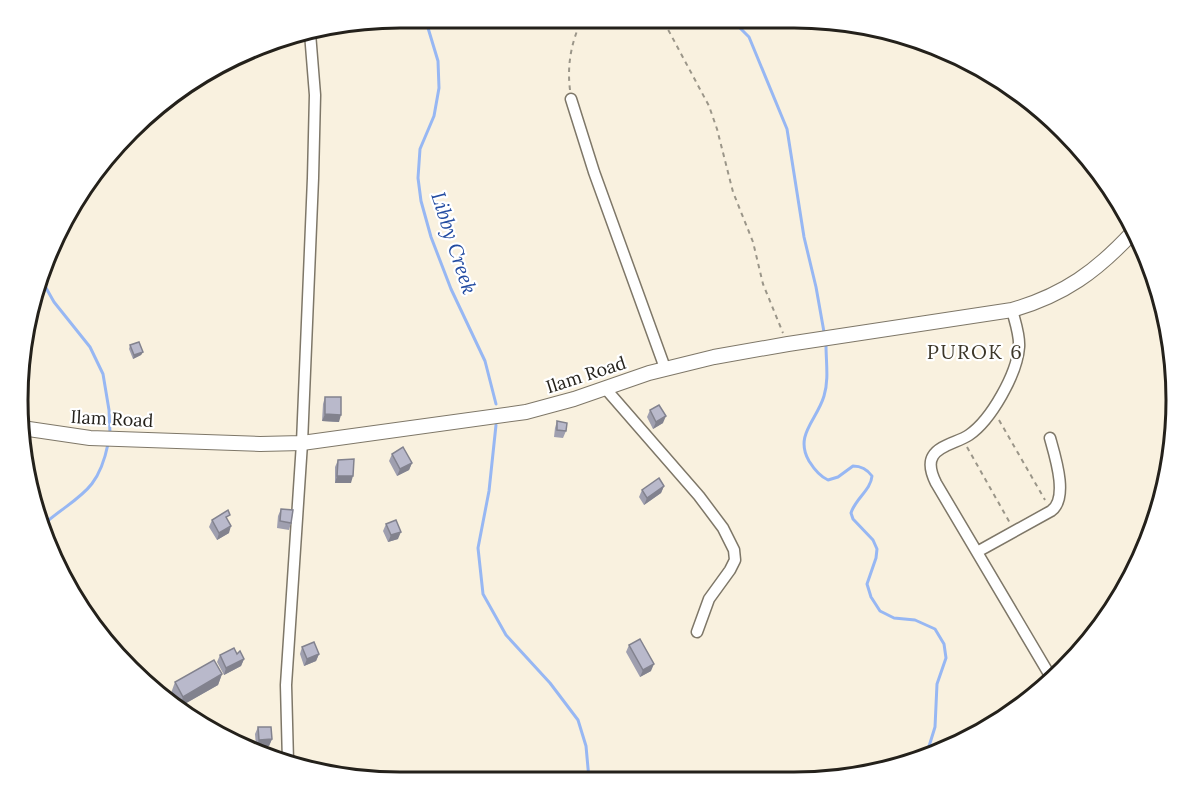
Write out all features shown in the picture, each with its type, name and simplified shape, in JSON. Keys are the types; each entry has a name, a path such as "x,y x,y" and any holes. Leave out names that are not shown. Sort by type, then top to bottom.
{"street":[{"path":"288,754 286,685 302,443 315,95 311,40"},
{"path":"570,99 665,368"},
{"name":"Ilam Road","path":"30,429 90,438 260,444 302,443 526,412 565,402 665,368 725,355 1012,310 1035,304 1076,284 1099,266 1128,237"},
{"path":"1012,310 1019,339 1017,359 1005,387 979,428 937,452 933,456 931,468 936,483 1048,672"},
{"path":"605,388 699,496 723,528 734,550 735,560 709,599 697,632"},
{"path":"977,552 1051,511 1059,504 1057,469 1050,438"}],"path":[{"path":"570,99 569,62 572,40 578,28"},
{"path":"667,28 709,106 734,192 753,242 763,284 788,344"},
{"path":"990,412 1002,424 1051,511"},
{"path":"963,439 1015,531"}],"building":[{"path":"139,342 143,352 134,355 130,345"},
{"path":"325,397 341,397 341,415 325,414"},
{"path":"659,405 666,416 656,422 650,410"},
{"path":"557,421 567,423 566,431 557,430"},
{"path":"403,447 412,463 400,469 392,454"},
{"path":"354,459 353,476 337,476 338,460"},
{"path":"659,478 664,486 647,498 642,490"},
{"path":"281,509 293,510 291,523 280,521"},
{"path":"228,510 230,515 226,517 231,526 219,533 212,520"},
{"path":"396,520 401,532 391,535 386,524"},
{"path":"640,639 654,664 643,670 629,645"},
{"path":"314,642 319,654 307,659 302,647"},
{"path":"234,648 237,654 240,651 244,659 226,668 220,655"},
{"path":"214,660 222,674 183,697 175,682"},
{"path":"258,727 271,727 272,739 259,740"}],"waterway":[{"name":"Libby Creek","path":"428,28 438,61 439,88 434,116 420,149 418,178 421,201 431,237 451,289 485,361 496,404"},
{"path":"740,28 749,37 787,129 804,237 824,332"},
{"path":"46,288 54,302 90,347 103,374 110,433"},
{"path":"826,345 826,390 821,405 805,435 805,452 815,469 828,480 838,477 853,466 864,468 872,476 869,486 851,513 853,519 873,540 877,549 867,584 871,597 880,611 894,618 915,620 935,629 944,644 946,658 937,684 935,727 929,746"},
{"name":"Libby Creek","path":"496,425 489,491 478,548 483,594 506,635 550,683 578,720 586,746 588,772"},
{"path":"49,521 77,499 92,483 99,473 108,444"}],"district":[{"name":"PUROK 6","path":"975,352"}]}
